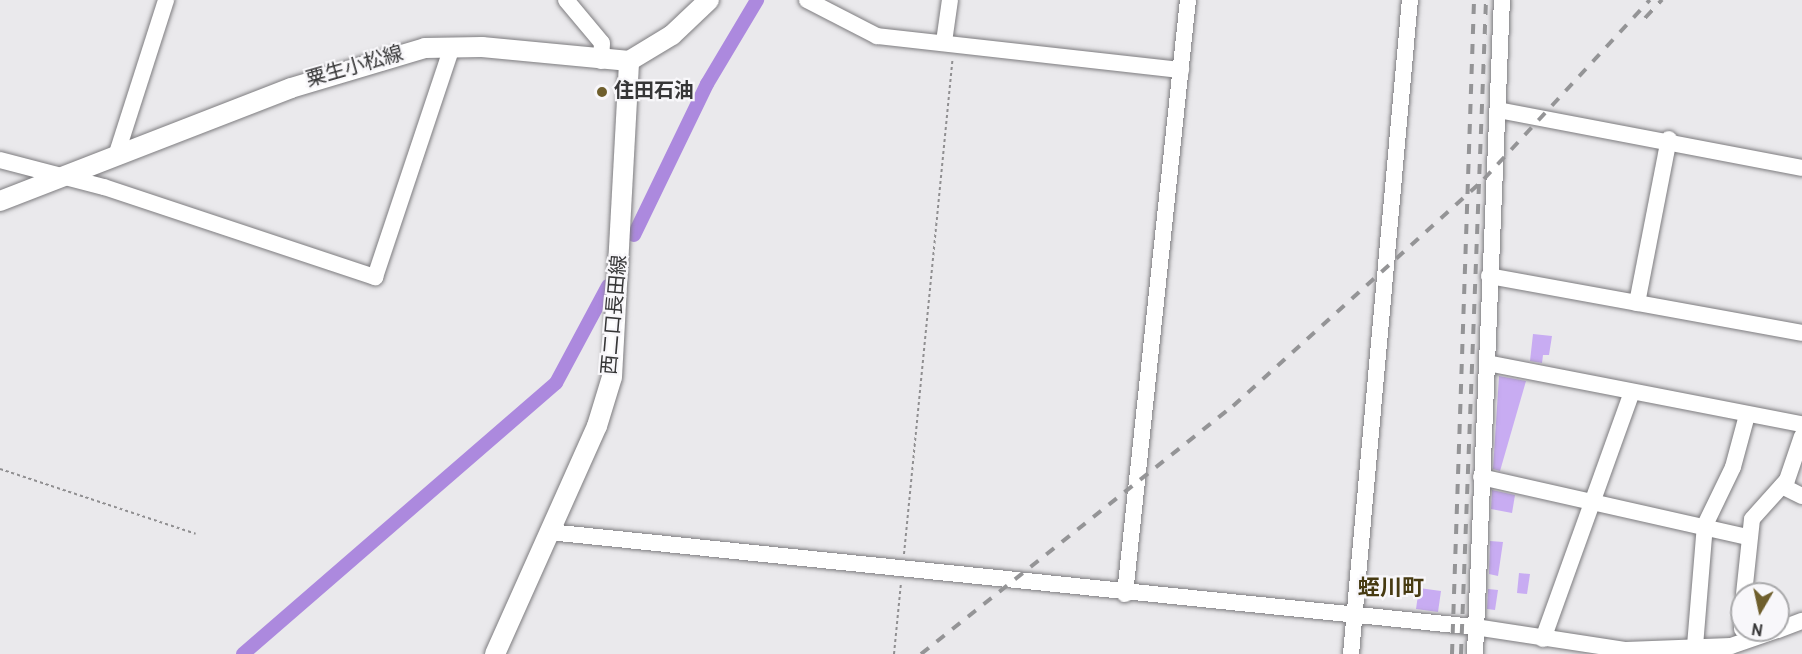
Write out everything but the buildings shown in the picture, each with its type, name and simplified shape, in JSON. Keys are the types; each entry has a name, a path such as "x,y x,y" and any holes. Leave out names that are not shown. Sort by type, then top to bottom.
{"main road":[{"path":"629,61 672,35 709,0"},
{"name":"粟生小松線","path":"0,201 347,68 452,47 601,61 629,61"},
{"name":"西二口長田線","path":"495,654 597,426 612,377 629,61"}],"street":[{"path":"116,156 166,0"},
{"path":"567,0 602,43 601,61"},
{"path":"807,0 877,36 949,42 1181,70"},
{"path":"949,42 950,0"},
{"path":"1125,594 1188,0"},
{"path":"1351,654 1410,0"},
{"path":"1475,654 1502,0"},
{"path":"0,160 65,177 375,277 452,47"},
{"path":"1498,110 1670,139 1802,168"},
{"path":"1637,303 1670,139"},
{"path":"1489,276 1802,333"},
{"path":"1487,363 1631,394 1802,424"},
{"path":"1543,639 1631,394"},
{"path":"1685,649 1705,525 1733,467 1747,415"},
{"path":"1745,582 1747,537 1752,519 1782,486 1802,436"},
{"path":"1481,477 1595,498 1747,537"},
{"path":"1782,486 1802,496"},
{"path":"549,532 1125,594 1475,627 1626,651 1685,649 1730,642"}],"path":[{"path":"894,654 949,42"},
{"path":"0,469 196,534"}],"waterway":[{"path":"634,235 707,84 757,0"},
{"path":"243,654 556,383 608,286"}],"railway":[{"path":"1452,654 1474,0"},
{"path":"1461,654 1486,0"},
{"path":"921,654 1233,406 1484,179 1650,0"},
{"path":"1645,18 1662,0"}],"place":[{"name":"住田石油","path":"602,92"}],"district":[{"name":"蛭川町","path":"1391,590"}]}
